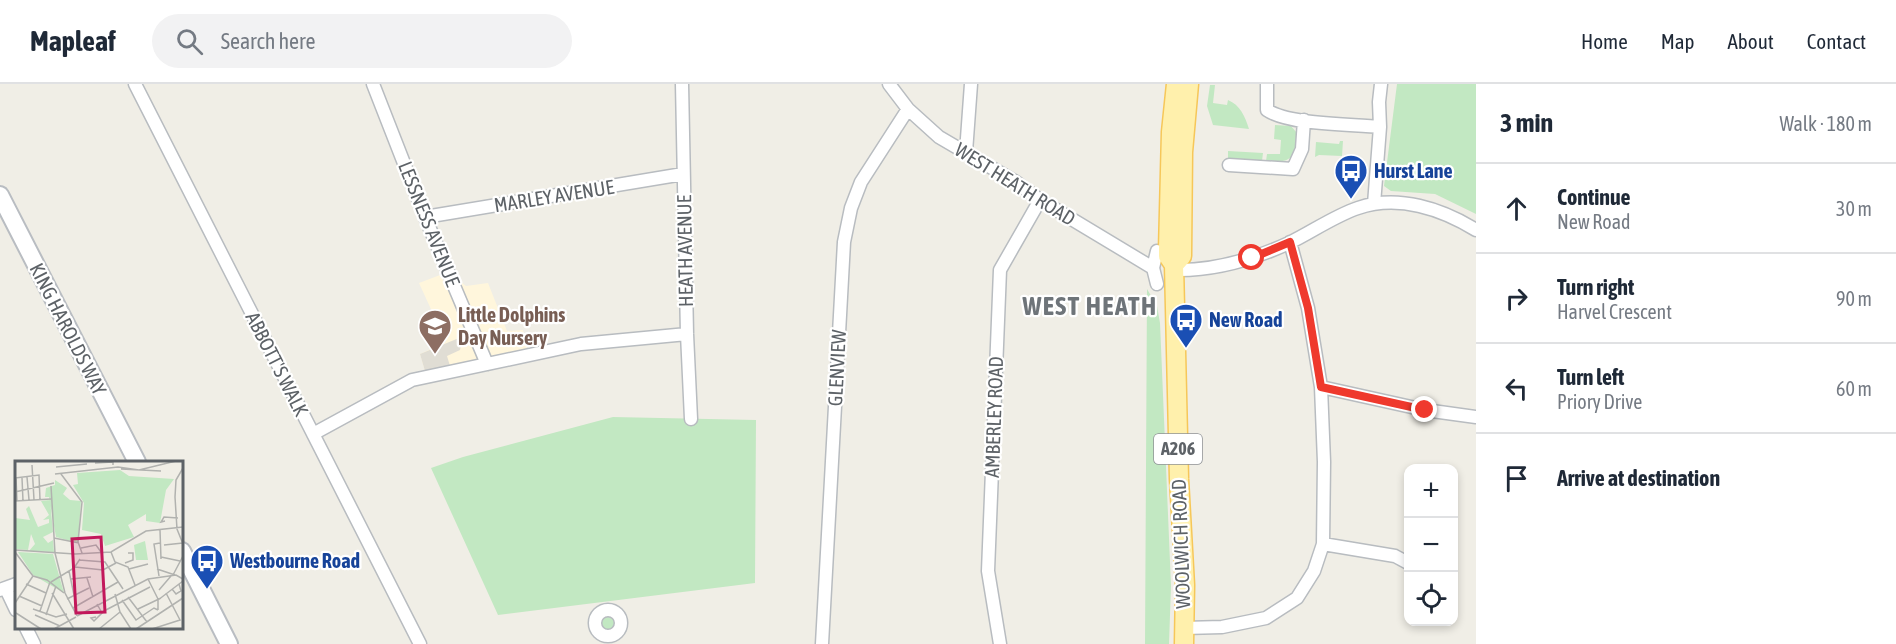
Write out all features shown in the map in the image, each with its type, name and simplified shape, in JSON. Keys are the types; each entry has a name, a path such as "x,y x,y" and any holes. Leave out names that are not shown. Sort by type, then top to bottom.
{"main road":[{"name":"WOOLWICH ROAD","path":"1176,84 1171,132 1168,256 1174,267 1179,479 1185,585 1184,636"},
{"name":"WOOLWICH ROAD","path":"1174,267 1182,256 1183,152 1189,84"}],"street":[{"name":"ABBOTT'S WALK","path":"135,84 420,644"},
{"name":"LESSNESS AVENUE","path":"373,84 425,217 487,364"},
{"name":"HEATH AVENUE","path":"682,84 687,334 692,419"},
{"name":"WEST HEATH ROAD","path":"889,84 908,109 939,137 1016,182 1040,200 1153,268"},
{"path":"966,152 971,84"},
{"path":"1268,84 1267,110 1275,116 1380,127"},
{"path":"1374,204 1381,84"},
{"name":"GLENVIEW","path":"822,644 844,242 851,208 861,182 908,109"},
{"path":"1228,165 1293,169 1302,149 1304,120"},
{"name":"MARLEY AVENUE","path":"425,217 683,174"},
{"name":"KING HAROLDS WAY","path":"0,195 136,461"},
{"name":"AMBERLEY ROAD","path":"1000,644 987,571 1000,270 1040,200"},
{"path":"1174,267 1203,269 1240,262 1290,242 1357,208 1374,204 1398,202 1416,205 1433,210 1476,230"},
{"path":"1184,636 1266,618 1297,598 1314,571 1323,544 1324,462 1321,387 1308,308 1290,242"},
{"path":"1157,251 1153,268 1157,284"},
{"path":"313,434 412,380 581,344 687,334"},
{"path":"1321,387 1425,410 1476,417"},
{"path":"1323,544 1395,556 1404,561"},
{"path":"183,552 229,644"},
{"path":"8,588 15,606"},
{"path":"27,629 34,644"}],"shaded area":[{"path":"448,272 466,286 488,283 507,331 523,330 527,349 425,371 420,354 446,342 419,283"},
{"name":"Little Dolphins Day Nursery","path":"459,338 460,350 447,356 450,366 425,371 420,354"}],"green space":[{"path":"1397,84 1476,84 1476,214 1435,194 1391,191 1384,186"},
{"path":"1210,85 1215,85 1213,103 1227,105 1228,100 1232,102 1242,112 1249,129 1213,125 1207,106"},
{"path":"1275,125 1291,126 1297,133 1295,149 1287,160 1266,161 1267,154 1280,154 1281,140 1274,139"},
{"path":"1343,141 1342,156 1319,155 1315,157 1316,142 1339,144"},
{"path":"1228,151 1263,153 1262,161 1228,158"},
{"path":"1147,289 1157,306 1160,323 1171,586 1169,644 1145,644"},
{"path":"613,417 756,420 755,583 498,615 431,468 463,457"},
{"path":"605,616 611,616 615,623 611,630 605,630 601,626 601,620"}],"place":[{"name":"Hurst Lane","path":"1351,200"},
{"name":"New Road","path":"1186,349"},
{"name":"Little Dolphins Day Nursery","path":"435,355"},
{"name":"Westbourne Road","path":"207,590"}],"district":[{"name":"WEST HEATH","path":"1090,306"}],"route":[{"path":"1252,258 1290,242 1308,308 1321,387 1425,410"}]}
